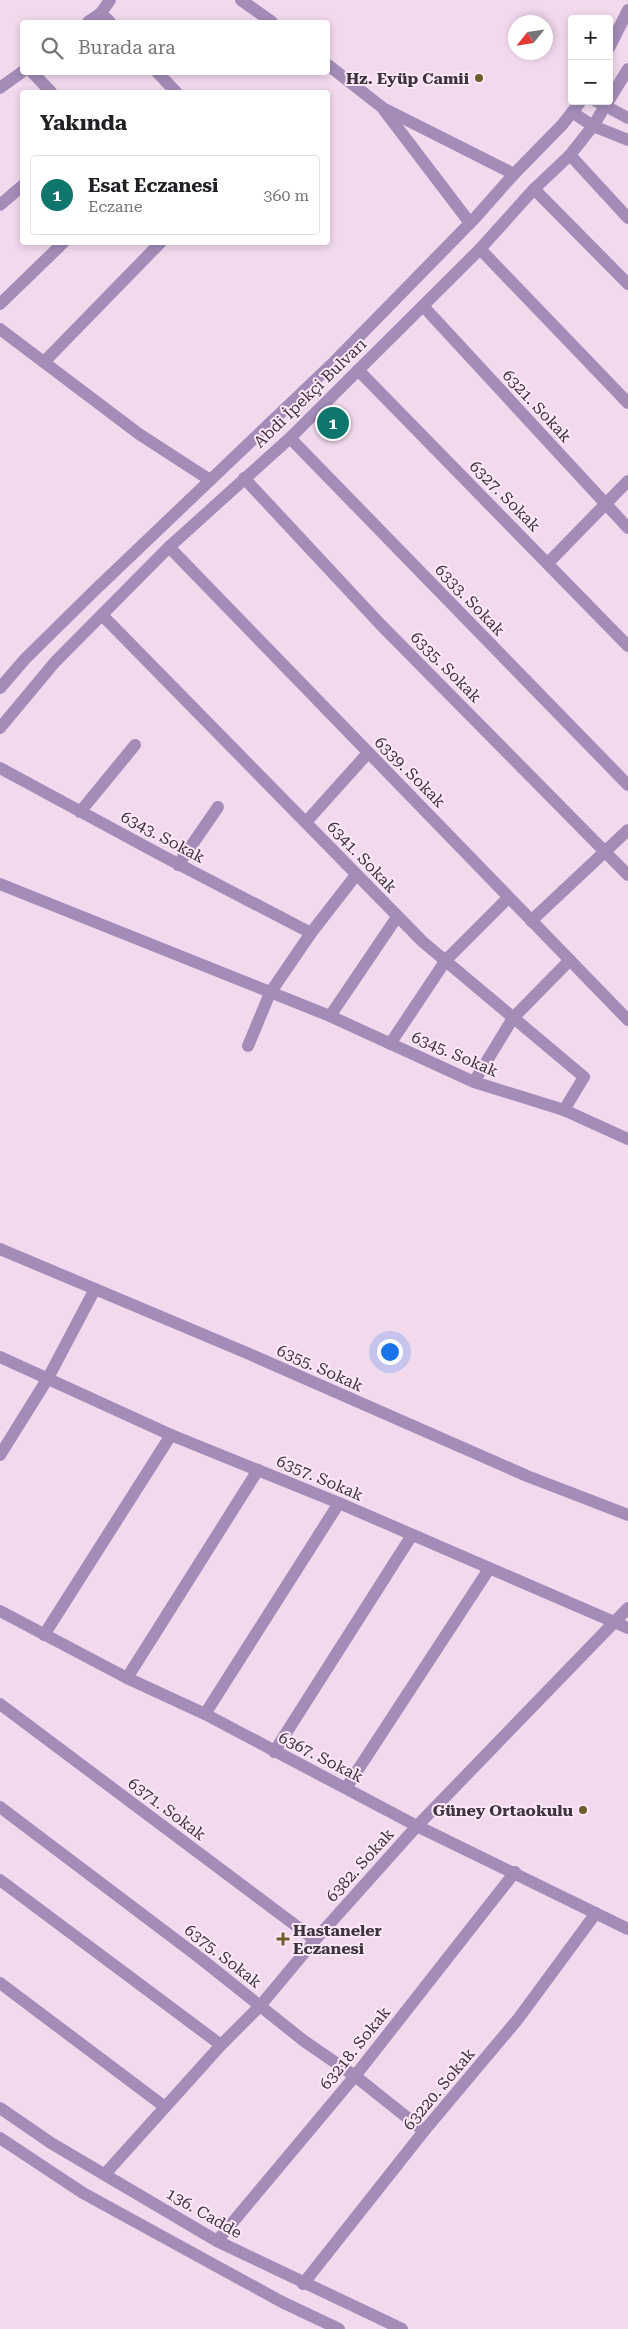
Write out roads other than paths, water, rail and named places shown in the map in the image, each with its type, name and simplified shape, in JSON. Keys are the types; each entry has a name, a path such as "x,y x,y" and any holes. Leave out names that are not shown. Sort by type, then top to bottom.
{"street":[{"path":"105,18 110,0"},
{"path":"241,0 269,20"},
{"path":"613,40 628,10"},
{"path":"330,67 383,108 514,174"},
{"name":"Abdi İpekçi Bulvarı","path":"613,88 628,69"},
{"path":"0,88 20,73"},
{"path":"35,75 49,90"},
{"path":"160,75 174,90"},
{"name":"Abdi İpekçi Bulvarı","path":"0,688 25,659 87,597 334,362 470,224 578,105"},
{"name":"Abdi İpekçi Bulvarı","path":"0,728 55,662 103,616 169,547 290,438 480,249 534,189 570,155 593,126 601,105"},
{"path":"603,105 628,118"},
{"path":"383,108 470,224"},
{"path":"572,112 593,126 628,140"},
{"path":"570,155 628,218"},
{"path":"0,206 20,188"},
{"path":"534,189 628,284"},
{"path":"0,304 61,245"},
{"path":"44,362 158,245"},
{"path":"480,249 628,403"},
{"name":"6321. Sokak","path":"423,306 628,528"},
{"path":"0,329 139,434 210,480"},
{"name":"6327. Sokak","path":"358,370 628,646"},
{"name":"6333. Sokak","path":"290,438 628,785"},
{"name":"6335. Sokak","path":"244,478 381,625 628,875"},
{"path":"548,563 628,481"},
{"name":"6339. Sokak","path":"169,547 628,1020"},
{"name":"6341. Sokak","path":"103,616 423,942 584,1077 564,1110"},
{"path":"80,812 135,745"},
{"path":"306,822 368,752"},
{"name":"6343. Sokak","path":"0,768 178,865 311,933"},
{"path":"178,865 218,807"},
{"path":"531,921 628,830"},
{"path":"248,1046 270,993 311,933 356,874"},
{"name":"6345. Sokak","path":"0,884 330,1016 474,1082 564,1110 628,1139"},
{"path":"390,1044 446,960 508,898"},
{"path":"330,1016 397,917"},
{"path":"474,1082 513,1018 570,960"},
{"name":"6355. Sokak","path":"0,1249 527,1476 628,1515"},
{"path":"0,1455 48,1378 95,1289"},
{"name":"6357. Sokak","path":"0,1357 171,1435 338,1503 628,1628"},
{"path":"44,1636 171,1435"},
{"path":"127,1678 258,1470"},
{"path":"206,1714 338,1503"},
{"path":"274,1752 412,1535"},
{"path":"346,1788 489,1569"},
{"name":"6382. Sokak","path":"105,2174 260,2006 315,1940 418,1826 615,1624 628,1608"},
{"name":"6367. Sokak","path":"0,1611 44,1636 127,1678 206,1714 274,1752 418,1826 628,1929"},
{"name":"6371. Sokak","path":"0,1704 315,1940"},
{"name":"6375. Sokak","path":"0,1807 193,1952 304,2041 355,2076 424,2131"},
{"name":"63218. Sokak","path":"217,2241 355,2076 515,1872"},
{"path":"0,1880 222,2045"},
{"name":"63220. Sokak","path":"303,2284 424,2131 518,2019 596,1913"},
{"path":"0,1983 165,2107"},
{"name":"136. Cadde","path":"0,2108 51,2143 217,2241 303,2284 402,2329"},
{"path":"0,2138 83,2193 282,2302 339,2329"}],"place":[{"name":"Hz. Eyüp Camii","path":"479,78"},
{"name":"Esat Eczanesi","path":"333,423"},
{"name":"Güney Ortaokulu","path":"583,1810"},
{"name":"Hastaneler Eczanesi","path":"283,1939"}]}
